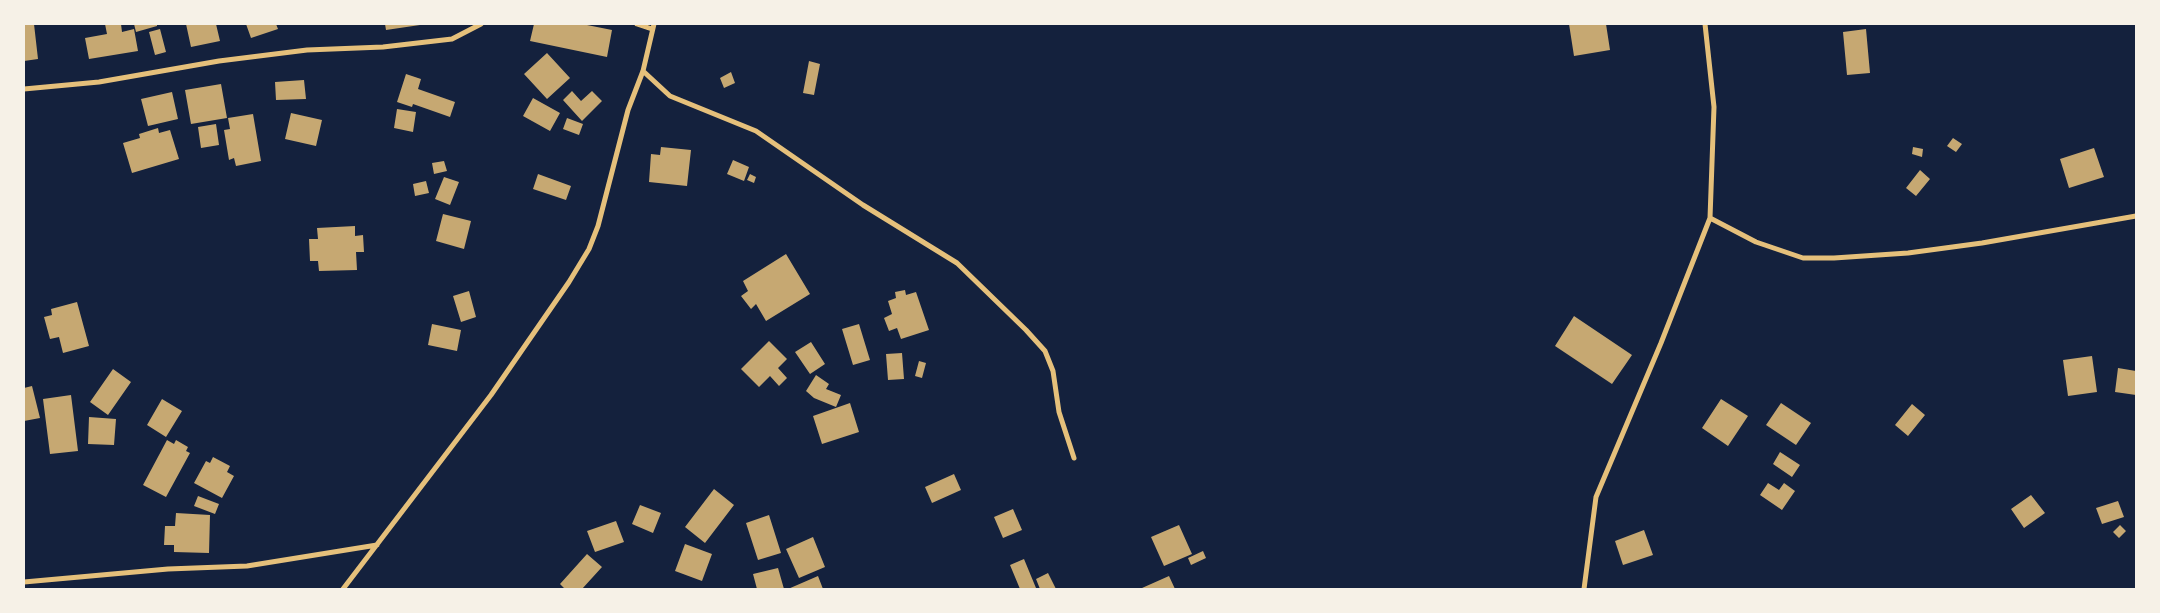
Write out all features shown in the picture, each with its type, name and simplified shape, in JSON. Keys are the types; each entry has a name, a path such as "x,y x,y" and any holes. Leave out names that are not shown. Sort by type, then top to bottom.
{"street":[{"path":"24,89 99,82 219,61 307,50 383,47 452,39 481,24"},
{"path":"343,589 491,395 568,282 588,249 598,226 628,110 643,71 653,26 637,24"},
{"path":"1584,589 1596,497 1661,343 1710,218 1714,107 1705,24"},
{"path":"643,71 670,96 756,131 863,205 958,263 1026,330 1045,352 1053,371 1059,412 1074,458"},
{"path":"1710,218 1756,242 1803,258 1834,258 1908,253 1982,243 2136,216"},
{"path":"24,582 168,569 247,566 377,544"}],"building":[{"path":"24,24 34,24 38,59 24,61"},
{"path":"105,24 121,24 122,32 134,29 138,51 89,59 85,38 107,34"},
{"path":"134,24 157,24 157,26 136,32"},
{"path":"186,24 216,24 220,41 191,47"},
{"path":"246,24 276,24 278,29 251,38"},
{"path":"385,24 420,24 420,25 386,30"},
{"path":"534,24 582,24 612,30 607,57 530,41"},
{"path":"1569,24 1606,24 1610,50 1574,56"},
{"path":"160,29 166,52 155,55 149,32"},
{"path":"1866,29 1870,73 1847,75 1843,32"},
{"path":"547,53 570,78 547,99 524,74"},
{"path":"809,61 820,64 814,95 803,93"},
{"path":"731,72 735,83 724,88 720,78"},
{"path":"406,74 421,79 418,89 455,102 450,117 413,104 412,107 397,102"},
{"path":"304,80 306,99 276,100 275,82"},
{"path":"221,84 227,118 191,124 185,90"},
{"path":"572,91 581,101 592,91 602,101 582,121 563,100"},
{"path":"172,92 178,119 148,126 141,99"},
{"path":"533,98 560,113 550,131 523,116"},
{"path":"397,109 416,112 413,132 394,128"},
{"path":"291,113 322,120 316,146 285,139"},
{"path":"253,114 261,161 236,166 234,158 229,160 224,130 230,129 228,118"},
{"path":"567,118 583,124 579,135 563,129"},
{"path":"216,124 219,145 201,148 198,127"},
{"path":"158,128 159,133 170,130 179,159 132,173 123,143 140,138 139,134"},
{"path":"1953,138 1962,144 1956,152 1947,146"},
{"path":"661,147 691,150 687,186 649,182 651,154 660,155"},
{"path":"1913,147 1923,149 1922,157 1912,154"},
{"path":"2094,148 2104,177 2069,188 2060,159"},
{"path":"733,160 749,167 744,181 727,174"},
{"path":"444,161 447,171 434,174 432,163"},
{"path":"1920,170 1930,179 1916,196 1906,188"},
{"path":"538,174 571,186 566,200 533,189"},
{"path":"750,174 756,177 754,183 747,180"},
{"path":"444,177 459,182 450,205 435,199"},
{"path":"426,181 429,193 415,196 413,184"},
{"path":"443,214 471,221 464,249 436,241"},
{"path":"355,226 355,236 363,235 364,252 356,252 357,270 319,271 318,261 310,261 309,239 318,239 317,228"},
{"path":"786,254 810,294 766,321 756,304 751,309 741,296 748,291 743,281"},
{"path":"905,290 906,295 916,292 929,330 901,339 897,328 889,331 884,318 892,314 888,301 896,298 895,292"},
{"path":"469,291 476,317 461,322 453,296"},
{"path":"77,302 89,346 63,353 59,337 50,339 44,317 52,315 51,309"},
{"path":"1574,316 1632,355 1612,384 1555,346"},
{"path":"432,324 461,330 457,351 428,345"},
{"path":"859,324 870,360 853,365 842,329"},
{"path":"769,341 787,359 778,368 787,378 779,386 770,376 759,387 741,369"},
{"path":"811,342 825,364 810,374 795,352"},
{"path":"902,353 904,379 888,380 886,354"},
{"path":"2092,356 2097,392 2068,396 2063,360"},
{"path":"919,361 926,363 922,378 915,376"},
{"path":"2118,368 2136,371 2136,395 2115,392"},
{"path":"113,369 131,382 108,415 90,402"},
{"path":"816,375 829,384 826,389 841,395 836,407 814,398 806,391"},
{"path":"32,386 40,418 24,421 24,388"},
{"path":"71,395 78,451 50,454 43,399"},
{"path":"162,399 182,411 166,437 147,425"},
{"path":"1721,399 1748,416 1728,446 1702,428"},
{"path":"850,403 859,432 822,444 813,416"},
{"path":"1781,403 1811,423 1796,445 1766,425"},
{"path":"1912,404 1925,415 1908,436 1895,425"},
{"path":"89,417 116,419 114,445 88,444"},
{"path":"167,440 174,444 176,440 188,447 186,451 190,453 166,497 143,485"},
{"path":"1780,452 1800,465 1792,477 1773,464"},
{"path":"213,457 230,466 227,472 234,476 222,498 194,483 206,461 210,463"},
{"path":"954,474 961,490 932,503 925,487"},
{"path":"1768,483 1779,490 1784,483 1795,491 1782,510 1760,495"},
{"path":"714,489 734,505 705,543 685,527"},
{"path":"2031,495 2045,513 2024,528 2011,509"},
{"path":"198,496 219,504 215,514 194,506"},
{"path":"2118,501 2124,517 2102,524 2096,508"},
{"path":"640,505 661,513 653,533 632,524"},
{"path":"1013,509 1022,530 1003,538 994,517"},
{"path":"176,513 210,515 209,553 174,552 174,545 164,545 165,526 175,526"},
{"path":"769,515 781,553 758,560 746,523"},
{"path":"616,521 624,542 595,552 587,531"},
{"path":"1179,525 1192,554 1164,566 1151,537"},
{"path":"2120,525 2126,531 2119,538 2113,532"},
{"path":"1644,530 1653,555 1623,565 1615,541"},
{"path":"813,537 825,567 799,578 786,549"},
{"path":"685,544 712,554 702,581 675,571"},
{"path":"1203,551 1206,558 1191,565 1188,558"},
{"path":"587,554 602,567 582,589 565,589 560,584"},
{"path":"1024,559 1036,588 1020,589 1010,565"},
{"path":"778,568 784,589 757,589 753,574"},
{"path":"1048,573 1056,589 1040,589 1036,579"},
{"path":"818,576 823,589 788,589"},
{"path":"1169,576 1175,589 1142,589 1142,588"}]}
